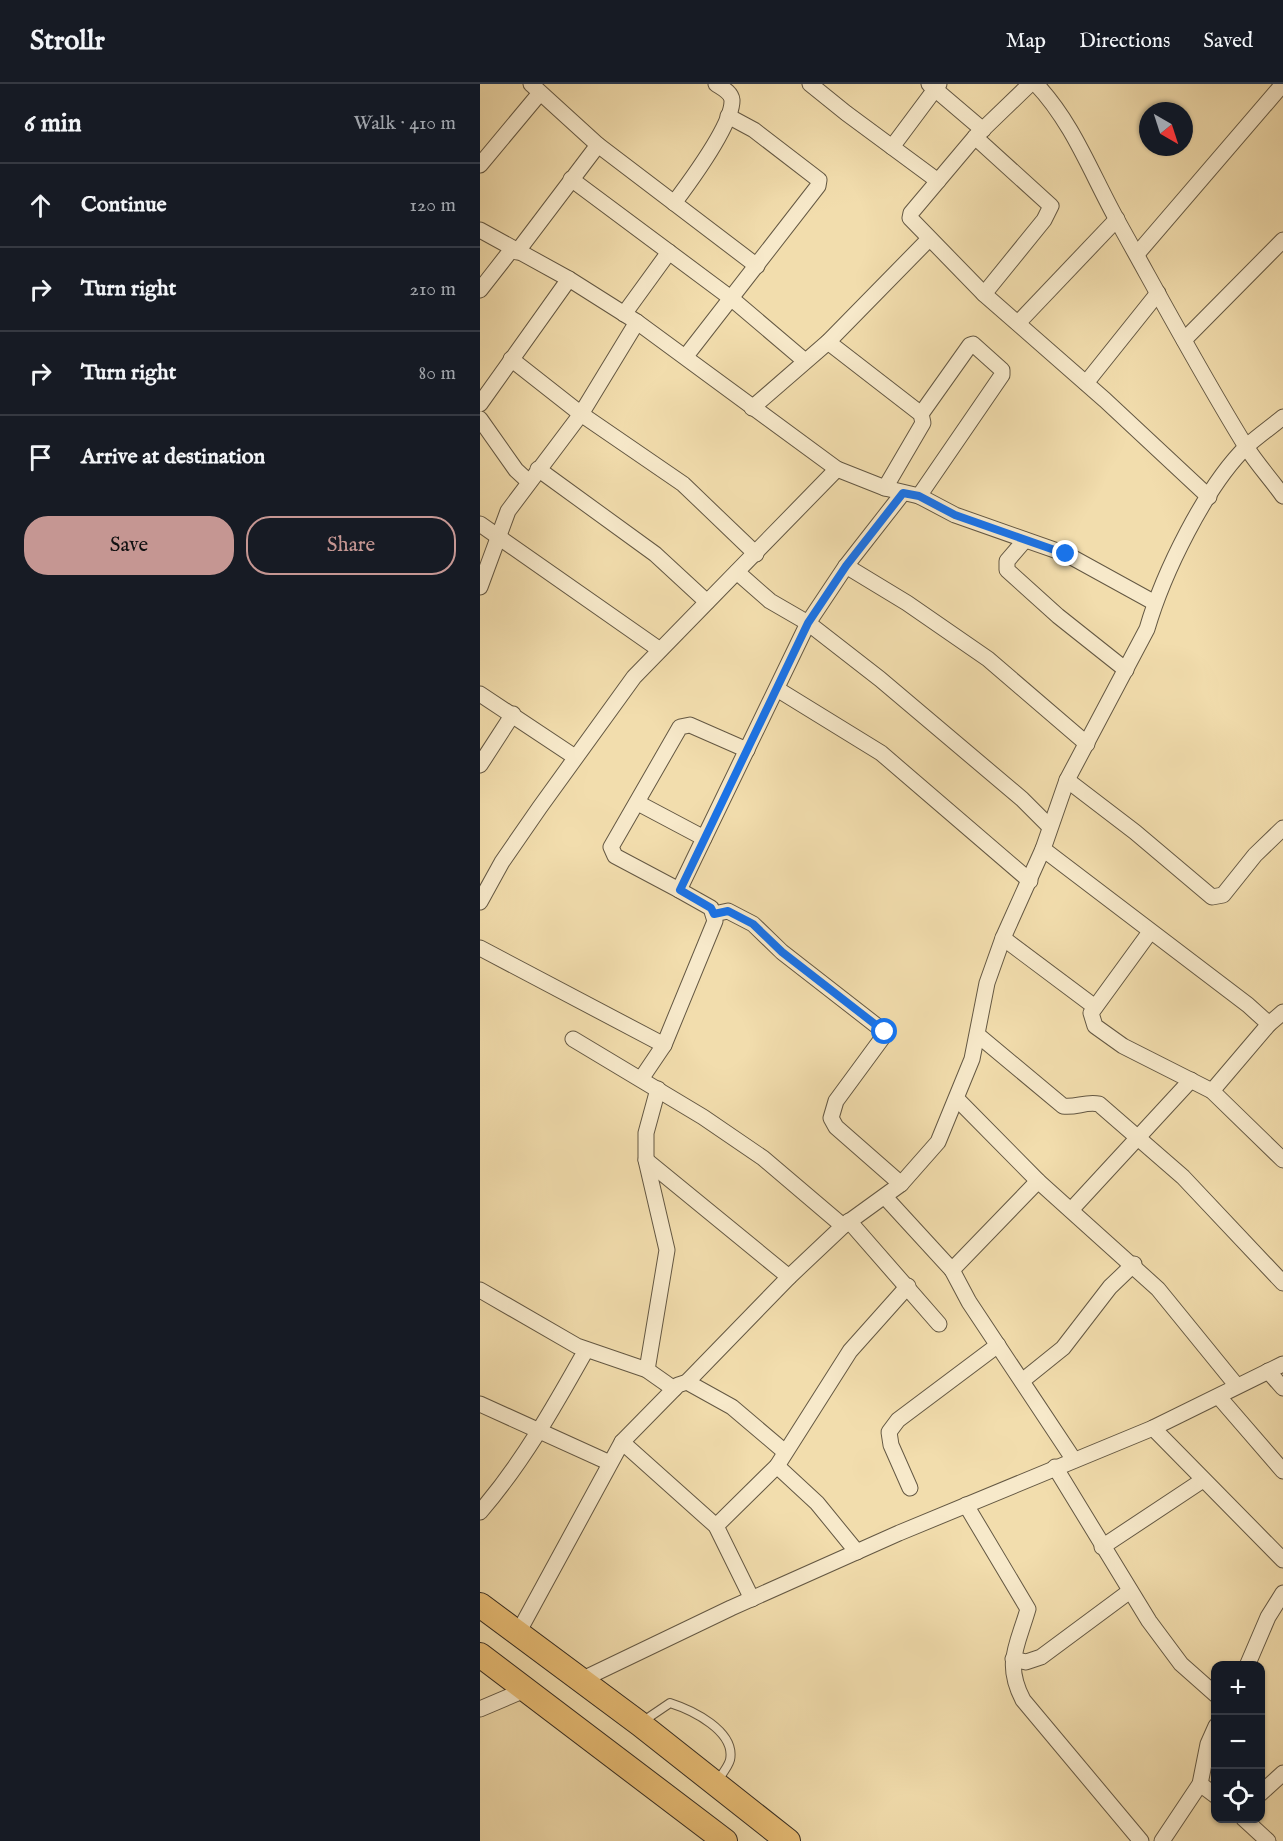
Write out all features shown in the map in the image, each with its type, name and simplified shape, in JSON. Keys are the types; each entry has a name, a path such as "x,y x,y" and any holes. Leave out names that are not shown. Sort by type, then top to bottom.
{"main road":[{"path":"480,1605 640,1724 788,1841"},
{"path":"480,1654 725,1841"}],"street":[{"path":"674,203 705,159 728,116 732,99 729,93 716,84"},
{"path":"810,84 938,181"},
{"path":"1030,84 979,133 910,218 984,294 1086,383 1209,497"},
{"path":"1137,254 1283,84"},
{"path":"892,147 935,86 1051,206 1044,220 984,294"},
{"path":"1045,87 1079,145 1184,340 1246,447 1283,496"},
{"path":"480,165 536,89 598,145 757,266"},
{"path":"686,356 818,186 819,180 754,130 728,116"},
{"path":"480,290 598,145"},
{"path":"571,179 732,299 805,361"},
{"path":"1018,323 1117,219"},
{"path":"480,230 514,251 569,279 630,318 686,356 752,408 837,469 885,488 919,496 955,515 1066,554 1155,603"},
{"path":"752,408 828,342 929,239"},
{"path":"1184,340 1283,240"},
{"path":"480,586 508,511 581,414 630,318 669,252"},
{"path":"480,404 569,279"},
{"path":"1086,383 1158,293"},
{"path":"828,342 921,414 923,423 885,488"},
{"path":"919,496 1002,375 1002,370 973,344 970,345 921,414"},
{"path":"511,359 581,414 683,484 756,554"},
{"path":"518,1633 622,1442 846,1223 901,1184 938,1142 957,1099 979,1035 987,983 1002,938 1030,881 1067,780 1147,629 1155,603 1209,497 1246,447 1283,417"},
{"path":"480,419 516,470 529,482"},
{"path":"538,469 655,554 707,602"},
{"path":"480,902 502,862 634,677 837,469"},
{"path":"680,890 808,623 846,566 903,493"},
{"path":"480,524 660,650"},
{"path":"1025,540 1007,561 1007,570 1058,616 1126,670"},
{"path":"846,566 907,603 988,659 1087,744"},
{"path":"737,572 770,601 808,623 880,679 1022,799 1049,826"},
{"path":"777,689 881,753 1030,881"},
{"path":"480,694 575,757"},
{"path":"480,765 513,714"},
{"path":"641,1079 664,1045 715,921 711,908 615,856 611,847 677,731 684,724 747,750"},
{"path":"1067,780 1135,832 1212,897 1222,895 1255,855 1283,828"},
{"path":"638,803 704,838"},
{"path":"1043,849 1248,1005 1269,1024"},
{"path":"714,914 728,911 753,924 782,952 886,1034 836,1101 831,1118 836,1127 901,1184"},
{"path":"1150,932 1095,1007 1090,1019 1095,1026 1123,1046 1212,1091 1283,1160"},
{"path":"1002,938 1095,1007"},
{"path":"480,948 664,1045"},
{"path":"1212,1091 1269,1024 1283,1012"},
{"path":"979,1035 1056,1102 1071,1107 1090,1102 1099,1104 1183,1177 1283,1283"},
{"path":"573,1039 658,1089 763,1158 846,1223 908,1286 939,1324"},
{"path":"1071,1210 1191,1080"},
{"path":"647,1370 666,1250 646,1160 646,1133 658,1089"},
{"path":"957,1099 1038,1181 1134,1264 1158,1289 1238,1386"},
{"path":"646,1160 789,1277"},
{"path":"952,1270 1038,1181"},
{"path":"885,1197 952,1270 998,1345 1074,1460"},
{"path":"1022,1382 1063,1348 1110,1287 1134,1264"},
{"path":"716,1526 781,1459 850,1351 908,1286"},
{"path":"480,1290 586,1350 647,1370 732,1407 781,1459 857,1552"},
{"path":"910,1488 891,1444 889,1432 898,1420 998,1345"},
{"path":"480,1512 512,1475 540,1432 586,1350"},
{"path":"581,1680 857,1552 1055,1467 1153,1428 1283,1364"},
{"path":"1268,1371 1283,1388"},
{"path":"1219,1397 1283,1471"},
{"path":"480,1404 610,1463"},
{"path":"1153,1428 1283,1560"},
{"path":"622,1442 716,1526 752,1599"},
{"path":"1055,1467 1149,1621 1181,1664 1211,1691"},
{"path":"1102,1547 1203,1480"},
{"path":"966,1505 1028,1609 1013,1659 1013,1680 1023,1701 1141,1841"},
{"path":"1013,1659 1026,1662 1041,1657 1130,1591"},
{"path":"1249,1661 1268,1617 1283,1594"},
{"path":"480,1709 527,1689"},
{"path":"1162,1841 1200,1784 1211,1736"},
{"path":"1265,1789 1283,1773"},
{"path":"1200,1784 1211,1793"},
{"path":"1248,1823 1268,1841"}],"lane":[{"path":"640,1724 670,1703 701,1715 725,1738 730,1749 730,1760 716,1784"}],"route":[{"path":"885,1032 782,952 753,924 728,911 714,914 711,908 680,890 808,623 846,566 873,535 903,493 919,496 955,515 995,531 1066,554"}]}
